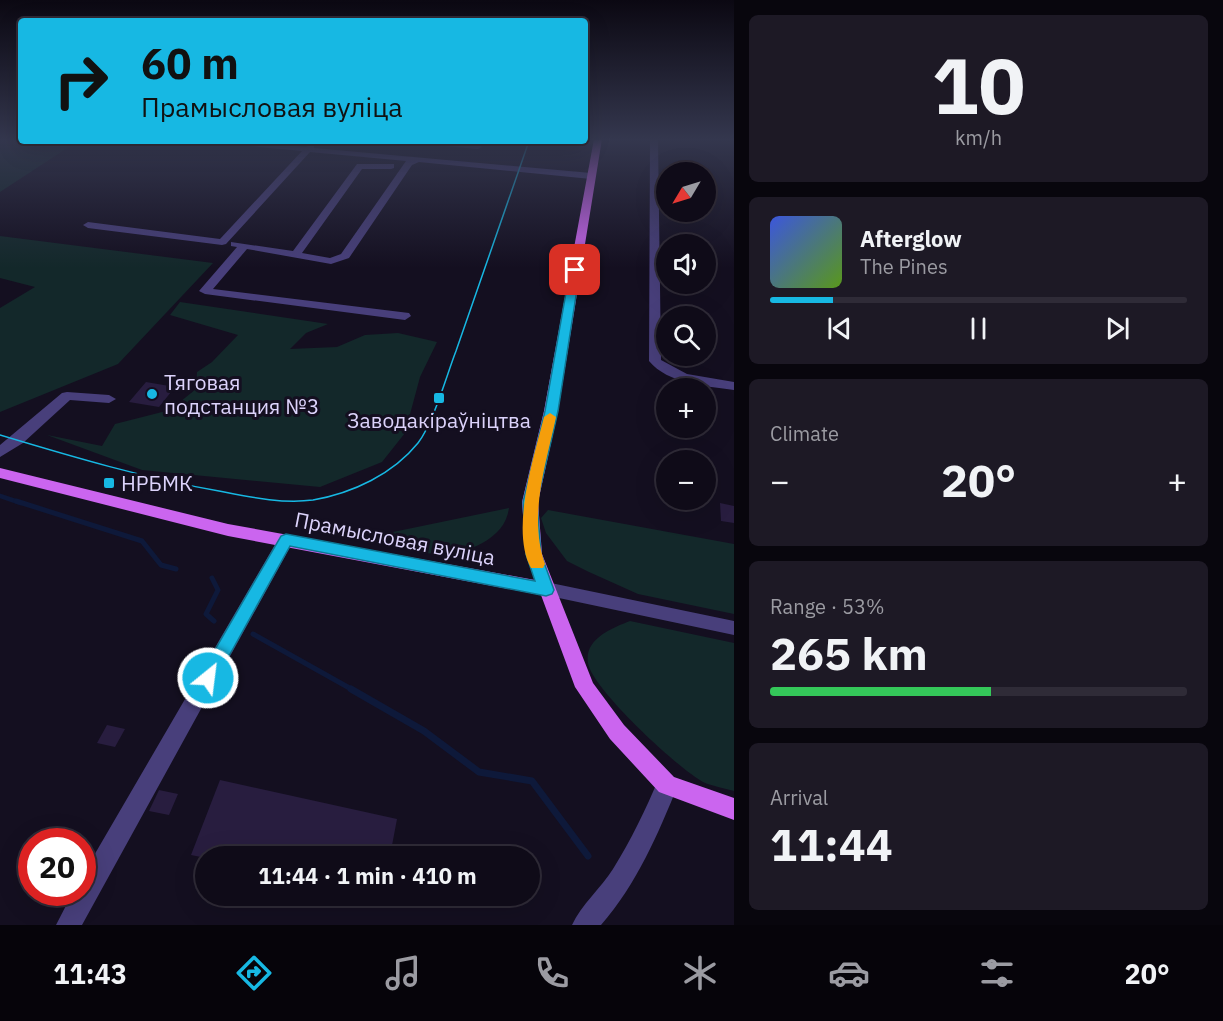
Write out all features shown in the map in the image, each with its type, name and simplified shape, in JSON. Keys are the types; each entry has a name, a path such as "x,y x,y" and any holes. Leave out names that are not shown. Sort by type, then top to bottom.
{"main road":[{"path":"590,182 551,411 530,502 534,554 585,687 617,732 668,784 734,809"},
{"name":"Прамысловая вуліца","path":"0,473 228,530 546,590"}],"street":[{"path":"222,242 278,182"},
{"path":"295,255 348,182"},
{"path":"88,225 222,242 332,261 345,256 396,182"},
{"path":"654,182 655,362 668,372 687,379 734,386"},
{"path":"244,246 205,291 405,316"},
{"path":"0,452 18,440 67,396 109,399"},
{"path":"68,925 286,540"},
{"path":"546,590 734,628"},
{"path":"585,925 600,909 641,847 668,784"}],"green space":[{"path":"0,182 15,182 0,192"},
{"path":"0,236 213,263 118,364 0,412 0,308 35,287 0,278"},
{"path":"180,302 328,324 306,333 290,349 337,347 365,335 398,333 437,342 420,377 405,433 382,462 320,487 142,470 47,435 102,446 115,424 170,410 196,389 197,372 212,362 238,335 170,315"},
{"path":"509,508 506,519 492,537 460,551 437,554 419,552 364,538"},
{"path":"548,510 734,544 734,614 638,594 567,561 546,533 541,518"},
{"path":"630,621 734,643 734,791 703,782 675,762 620,709 593,675 588,663 590,647 601,636"}],"building":[{"name":"Тяговая подстанция №3","path":"146,382 175,387 159,407 129,402"},
{"path":"720,503 734,506 734,523 721,521"},
{"path":"107,725 125,729 115,747 97,743"},
{"path":"220,780 397,819 392,846 195,846 195,856 191,855"},
{"path":"159,790 178,794 169,815 149,811"}],"waterway":[{"path":"0,496 21,503"},
{"path":"16,501 142,541 161,565 176,569"},
{"path":"212,578 218,590 206,614 214,621"},
{"path":"253,634 353,690"},
{"path":"351,689 424,731 479,772 532,781 588,856"}],"tram line":[{"path":"0,435 136,473 242,496 290,501 313,500 357,487 397,464 424,435 444,385 515,182"}],"slow traffic":[{"path":"537,564 534,554 530,502 550,417"}],"place":[{"name":"Тяговая подстанция №3","path":"152,394"},
{"name":"Заводакіраўніцтва","path":"439,398"},
{"name":"НРБМК","path":"109,483"}],"route":[{"path":"208,678 286,540 546,590 534,554 530,502 551,411 575,270"}]}
